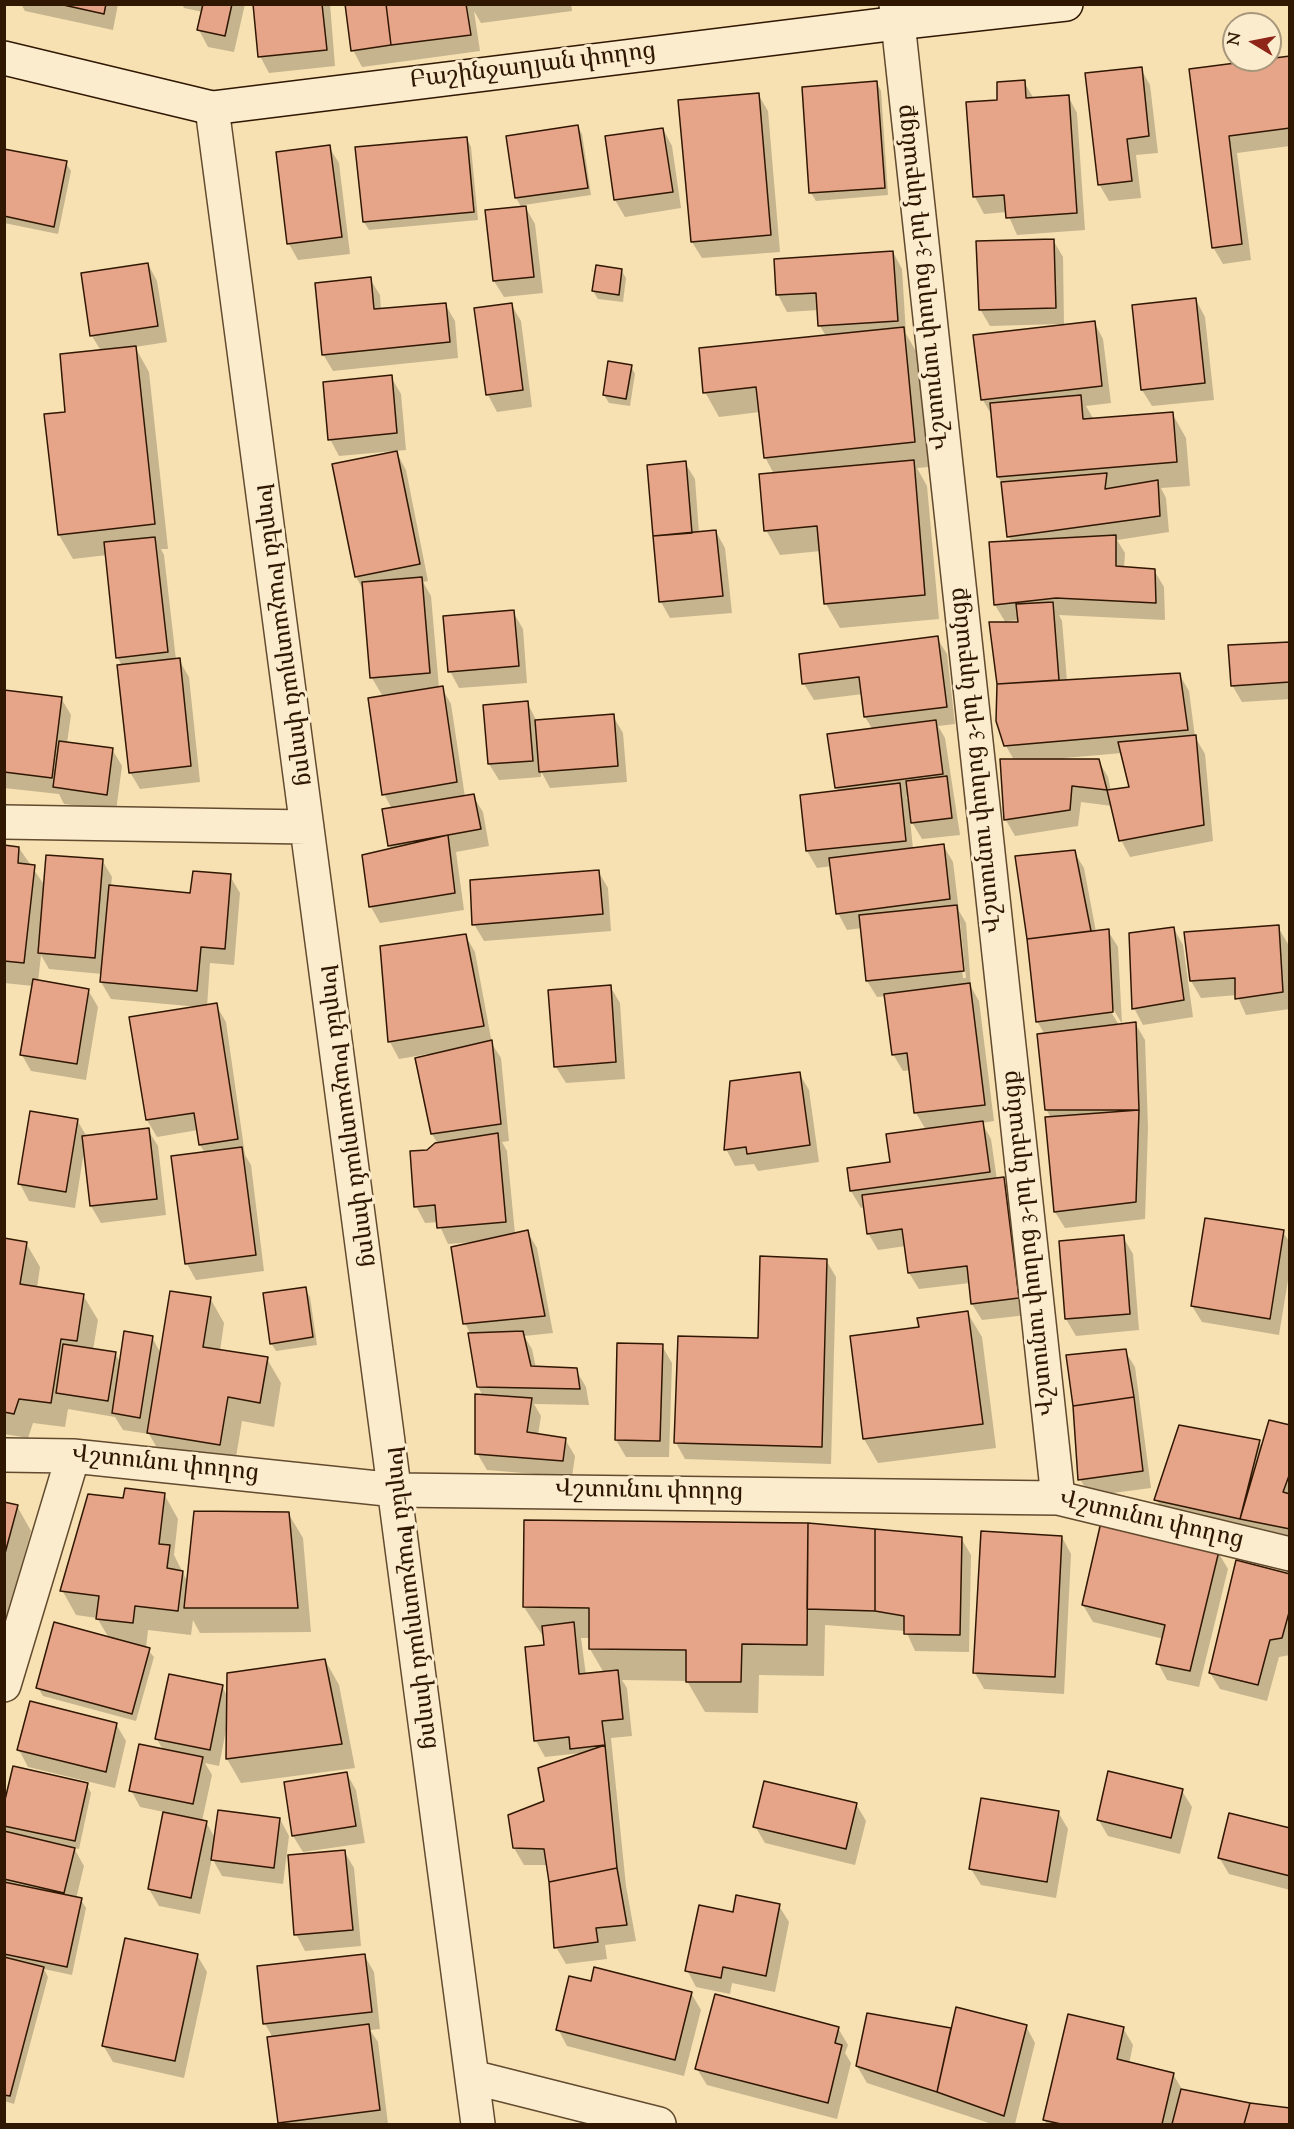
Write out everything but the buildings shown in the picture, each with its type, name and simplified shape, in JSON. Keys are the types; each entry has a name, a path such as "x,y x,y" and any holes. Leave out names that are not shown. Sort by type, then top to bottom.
{"street":[{"name":"Բաշինջաղյան փողոց","path":"4,58 212,108 897,14 1066,4"},
{"name":"Վշտունու փողոց 3-րդ նրբանցք","path":"897,14 1058,1498"},
{"name":"Խորեն Խաչատրյան փողոց","path":"212,108 478,2124"},
{"path":"4,822 308,828"},
{"name":"Վշտունու փողոց","path":"4,1455 73,1456 396,1490 1058,1498 1290,1554"},
{"path":"4,1685 73,1456"},
{"path":"472,2078 659,2124"}]}
